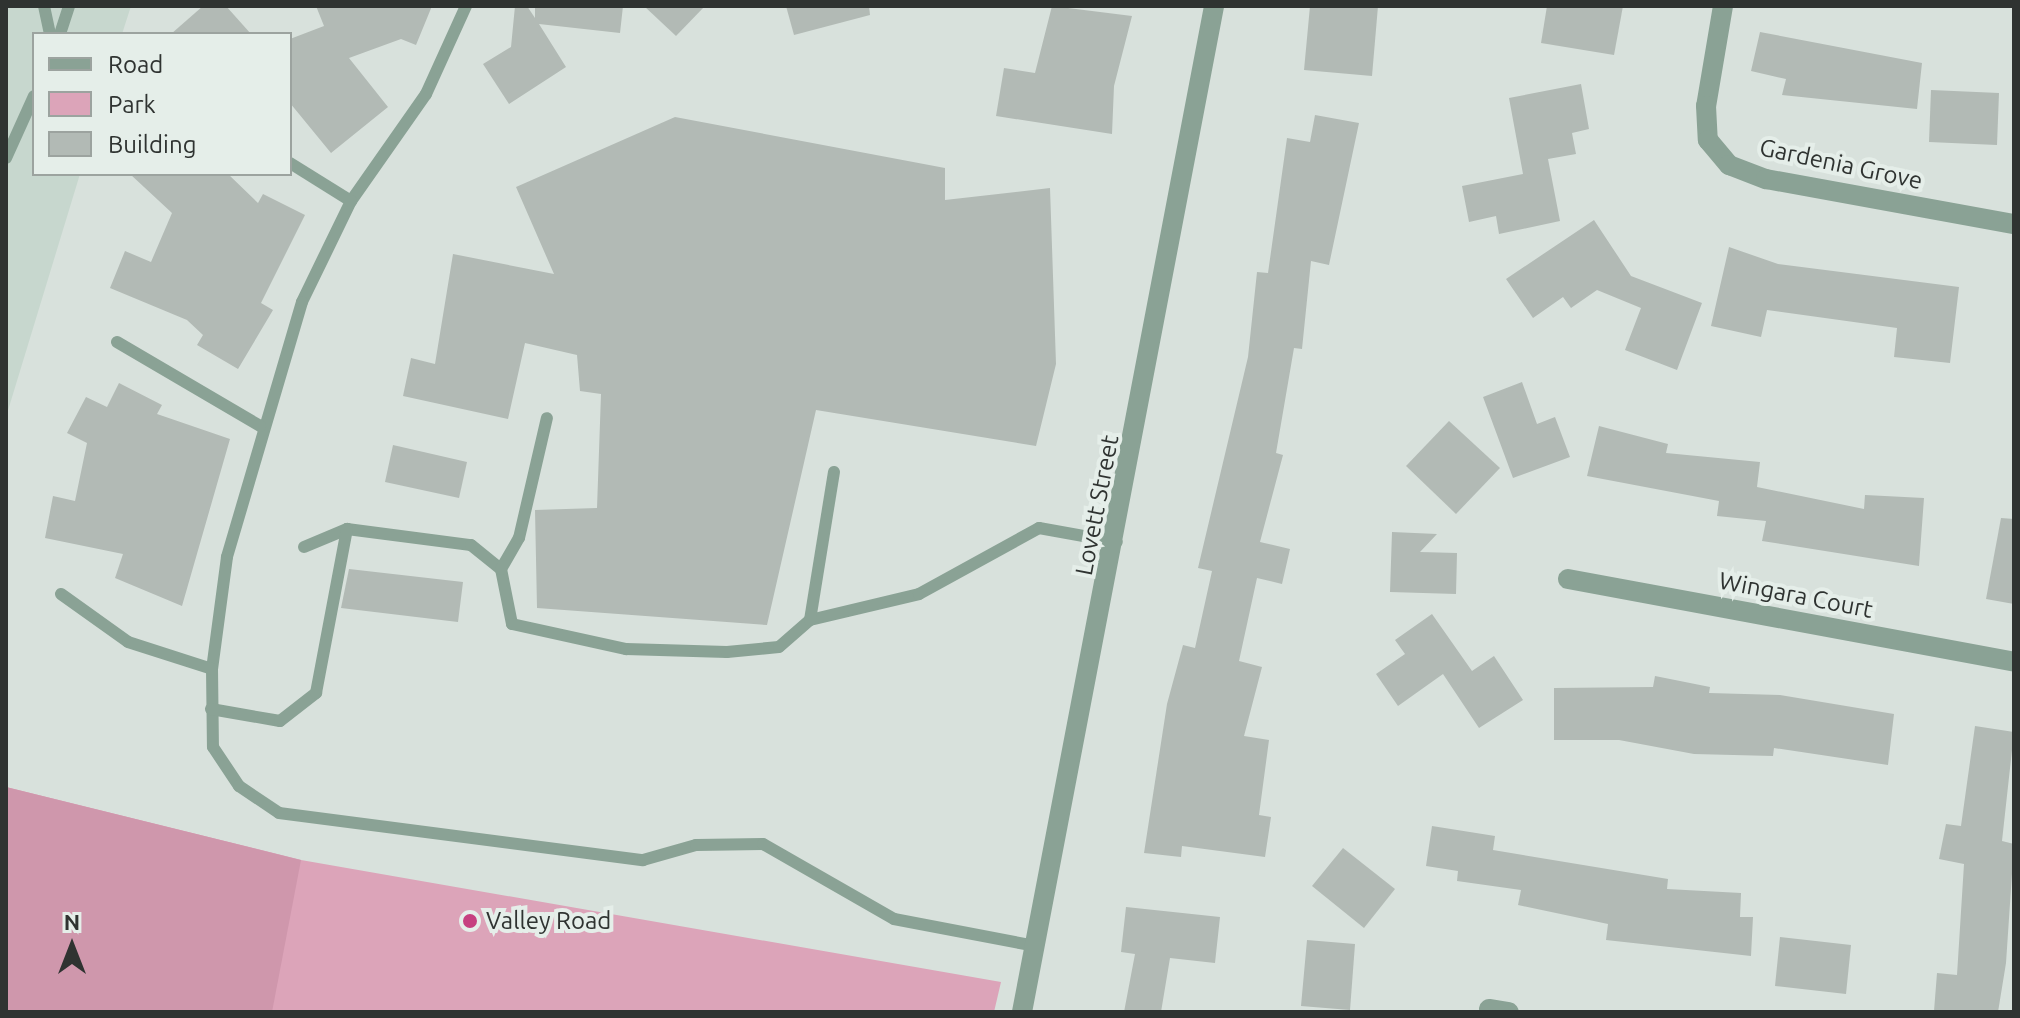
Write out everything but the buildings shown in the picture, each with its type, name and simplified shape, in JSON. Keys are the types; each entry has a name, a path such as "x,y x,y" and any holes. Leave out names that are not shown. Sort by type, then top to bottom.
{"street":[{"name":"Lovett Street","path":"1022,1012 1117,542 1214,6"},
{"name":"Gardenia Grove","path":"1723,6 1706,106 1708,140 1729,165 1766,179 2014,224"},
{"name":"Wingara Court","path":"1568,579 2014,662"}],"lane":[{"path":"44,6 50,32"},
{"path":"61,32 69,6"},
{"path":"466,6 406,129 351,201 302,302 260,426 227,557 212,669 213,747 239,786 279,813 643,860 696,845 763,844 894,919 1036,946"},
{"path":"6,158 32,100"},
{"path":"292,164 351,201"},
{"path":"117,342 260,426"},
{"path":"501,569 519,538 547,418"},
{"path":"810,620 834,472"},
{"path":"304,547 347,529 471,545 501,569 512,624 626,649 779,647 810,620 919,594 1039,528 1117,542"},
{"path":"211,709 280,721 316,693 347,529"},
{"path":"61,594 128,642 212,669"}],"shaded area":[{"path":"6,6 131,6 123,32 32,32 32,176 79,176 6,417"},
{"path":"6,787 301,860 272,1012 6,1012"}],"green space":[{"path":"6,787 301,860 1001,982 994,1012 6,1012"}],"place":[{"name":"Valley Road","path":"470,921"}]}
